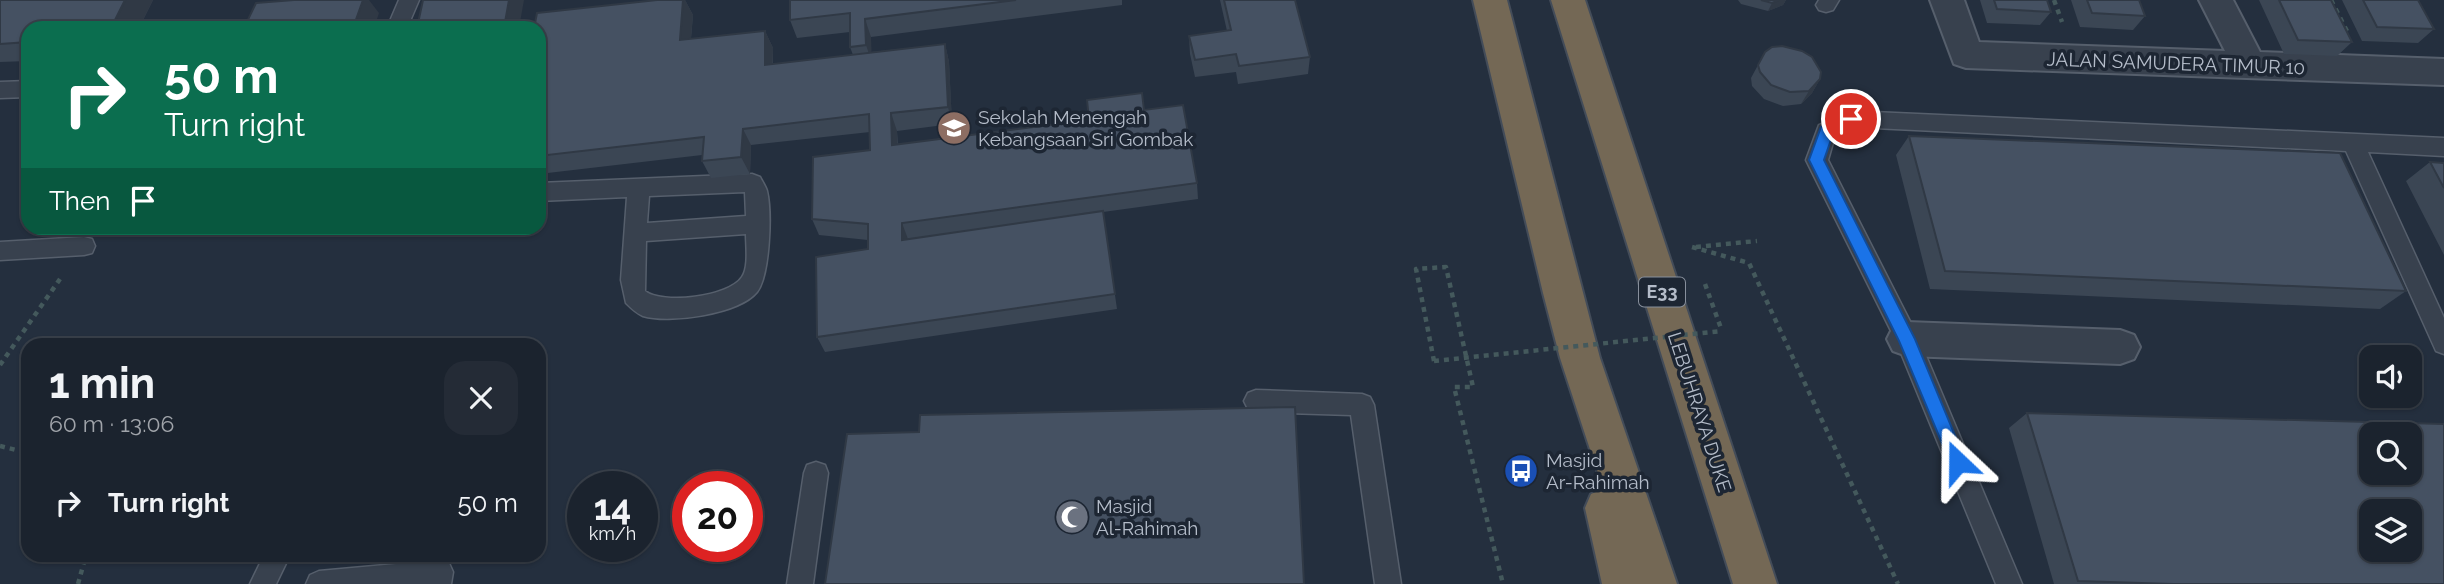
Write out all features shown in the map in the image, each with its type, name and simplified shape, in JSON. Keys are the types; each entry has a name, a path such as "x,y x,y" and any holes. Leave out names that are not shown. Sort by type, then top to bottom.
{"highway":[{"path":"1490,0 1580,358 1655,584"},
{"name":"LEBUHRAYA DUKE","path":"1568,0 1755,584"},
{"path":"1580,358 1600,482 1624,584"}],"street":[{"name":"JALAN SAMUDERA TIMUR 10","path":"1947,0 1966,55 2444,72"},
{"path":"2216,0 2249,65"},
{"path":"1907,339 2120,347"}],"lane":[{"path":"400,21 410,0"},
{"path":"0,90 21,89"},
{"path":"2009,584 1907,339 1816,160 1826,131 1851,119 2444,147"},
{"path":"2354,144 2444,344"},
{"path":"546,192 639,190 752,183 756,191 755,274 748,288 729,298 695,308 647,307 634,296 632,281 639,190"},
{"path":"636,233 755,223"},
{"path":"0,251 83,246"},
{"path":"1256,401 1362,405 1388,584"},
{"path":"800,584 816,473"},
{"path":"263,584 274,562"},
{"path":"319,584 440,572 438,584"}],"path":[{"path":"1757,241 1692,247 1749,263 1898,584"},
{"path":"0,365 83,246"},
{"path":"1503,584 1454,387 1473,387 1446,267 1416,269 1434,361 1722,331"},
{"path":"0,446 21,451"},
{"path":"79,584 84,562"}],"building":[{"path":"0,0 125,0 114,21 21,21 21,42 0,44"},
{"path":"363,0 356,21 247,21 256,3"},
{"path":"423,0 509,0 505,21 418,21"},
{"path":"657,0 683,0 680,40 765,31 765,65 945,44 948,107 891,113 892,145 1089,120 1087,100 1142,93 1144,110 1183,105 1197,183 902,223 902,240 1103,211 1115,294 817,337 816,257 868,249 868,224 812,219 813,157 870,150 869,114 743,129 741,157 702,161 704,137 546,155 546,21 535,21 537,13"},
{"path":"790,0 1016,0 865,19 866,45 850,47 850,13 790,20"},
{"path":"1224,0 1295,0 1310,57 1239,66 1236,54 1195,60 1189,36 1231,30"},
{"path":"1994,0 2047,0 2051,12 1997,9"},
{"path":"2087,0 2139,0 2145,16 2092,13"},
{"path":"2279,0 2331,0 2352,42 2298,40"},
{"path":"2363,0 2418,0 2434,29 2377,27"},
{"path":"1782,46 1802,51 1812,57 1821,72 1820,79 1809,91 1790,92 1771,85 1760,72 1758,65 1765,52 1772,47"},
{"path":"1909,136 2340,153 2406,291 1945,271"},
{"path":"2430,162 2444,163 2444,188"},
{"name":"Masjid Al-Rahimah","path":"1295,407 1304,584 825,584 847,434 919,432 920,415"},
{"path":"2027,413 2368,422 2359,422 2359,485 2422,485 2422,423 2444,424 2444,584 2173,584 2078,581"}],"place":[{"name":"Sekolah Menengah Kebangsaan Sri Gombak","path":"954,128"},
{"name":"Masjid Ar-Rahimah","path":"1521,471"},
{"name":"Masjid Al-Rahimah","path":"1072,517"}],"route":[{"path":"1851,119 1826,131 1816,160 1907,339 1958,462"}]}
